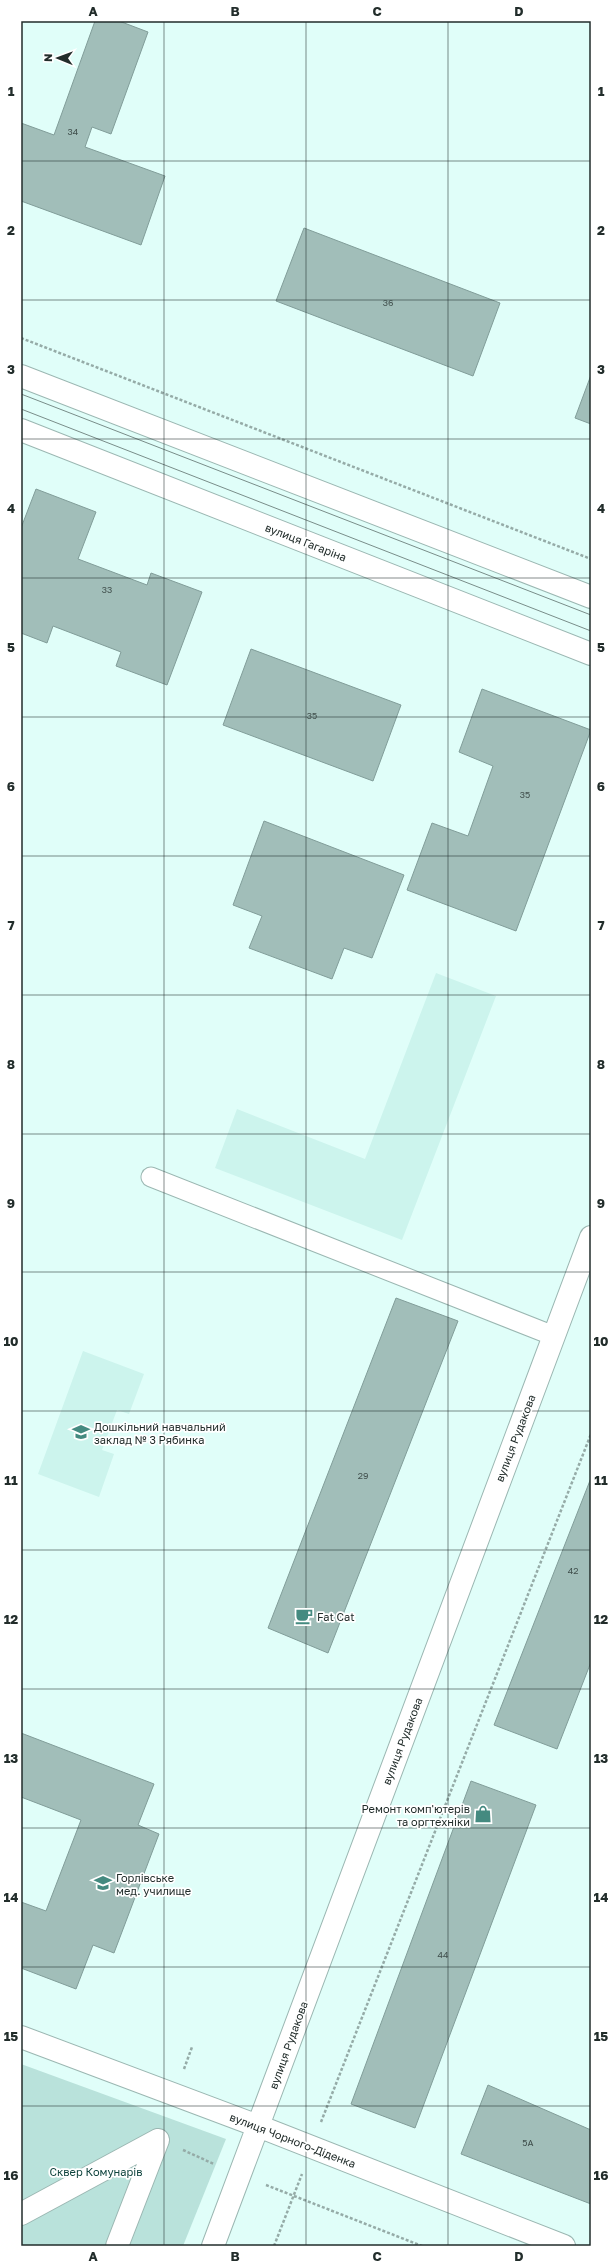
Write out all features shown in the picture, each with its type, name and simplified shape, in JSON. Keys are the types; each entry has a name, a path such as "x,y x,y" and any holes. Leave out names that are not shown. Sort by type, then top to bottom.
{"street":[{"path":"21,376 591,597"},
{"name":"вулиця Гагаріна","path":"21,430 591,654"},
{"name":"вулиця Рудакова","path":"213,2246 241,2175 258,2126 591,1237"},
{"name":"вулиця Чорного-Діденка","path":"21,2037 258,2126 564,2246"},
{"path":"21,2214 158,2140"},
{"path":"117,2246 158,2140"}],"lane":[{"path":"150,1177 554,1336"}],"path":[{"path":"21,338 591,559"},
{"path":"274,2246 591,1434"},
{"path":"158,2140 241,2175 422,2246"}],"shaded area":[{"path":"436,973 496,996 402,1240 215,1168 237,1109 365,1159"},
{"name":"Дошкільний навчальний заклад № 3 Рябинка","path":"83,1351 144,1374 129,1414 117,1410 102,1450 114,1454 99,1497 38,1474"}],"green space":[{"name":"Сквер Комунарів","path":"21,2064 226,2139 183,2246 21,2246"}],"building":[{"path":"95,21 119,21 148,32 111,134 92,127 85,147 165,176 141,245 21,201 21,123 54,135"},
{"path":"304,228 500,303 473,376 276,301"},
{"path":"591,375 591,424 575,418"},
{"path":"36,489 96,512 78,559 147,585 151,573 202,592 167,685 116,666 121,652 53,626 47,643 21,633 21,528"},
{"path":"251,649 401,705 373,781 223,725"},
{"path":"482,689 591,730 516,931 407,890 432,823 468,836 493,766 459,752"},
{"path":"264,821 404,875 372,958 344,948 332,979 249,948 262,916 233,905"},
{"path":"396,1298 458,1321 328,1653 268,1628"},
{"path":"591,1478 591,1662 557,1749 494,1725"},
{"path":"21,1733 154,1784 138,1825 159,1834 114,1953 93,1945 76,1989 21,1968 21,1902 46,1911 81,1820 21,1797"},
{"path":"471,1781 536,1805 415,2128 351,2104"},
{"path":"488,2085 591,2130 591,2204 461,2154"}],"tram line":[{"path":"21,394 591,615"},
{"path":"21,409 591,631"}],"place":[{"name":"Дошкільний навчальний заклад № 3 Рябинка","path":"81,1432"},
{"name":"Fat Cat","path":"304,1616"},
{"name":"Ремонт комп'ютерів та оргтехніки","path":"483,1814"},
{"name":"Горлівське мед. училище","path":"103,1883"}]}
